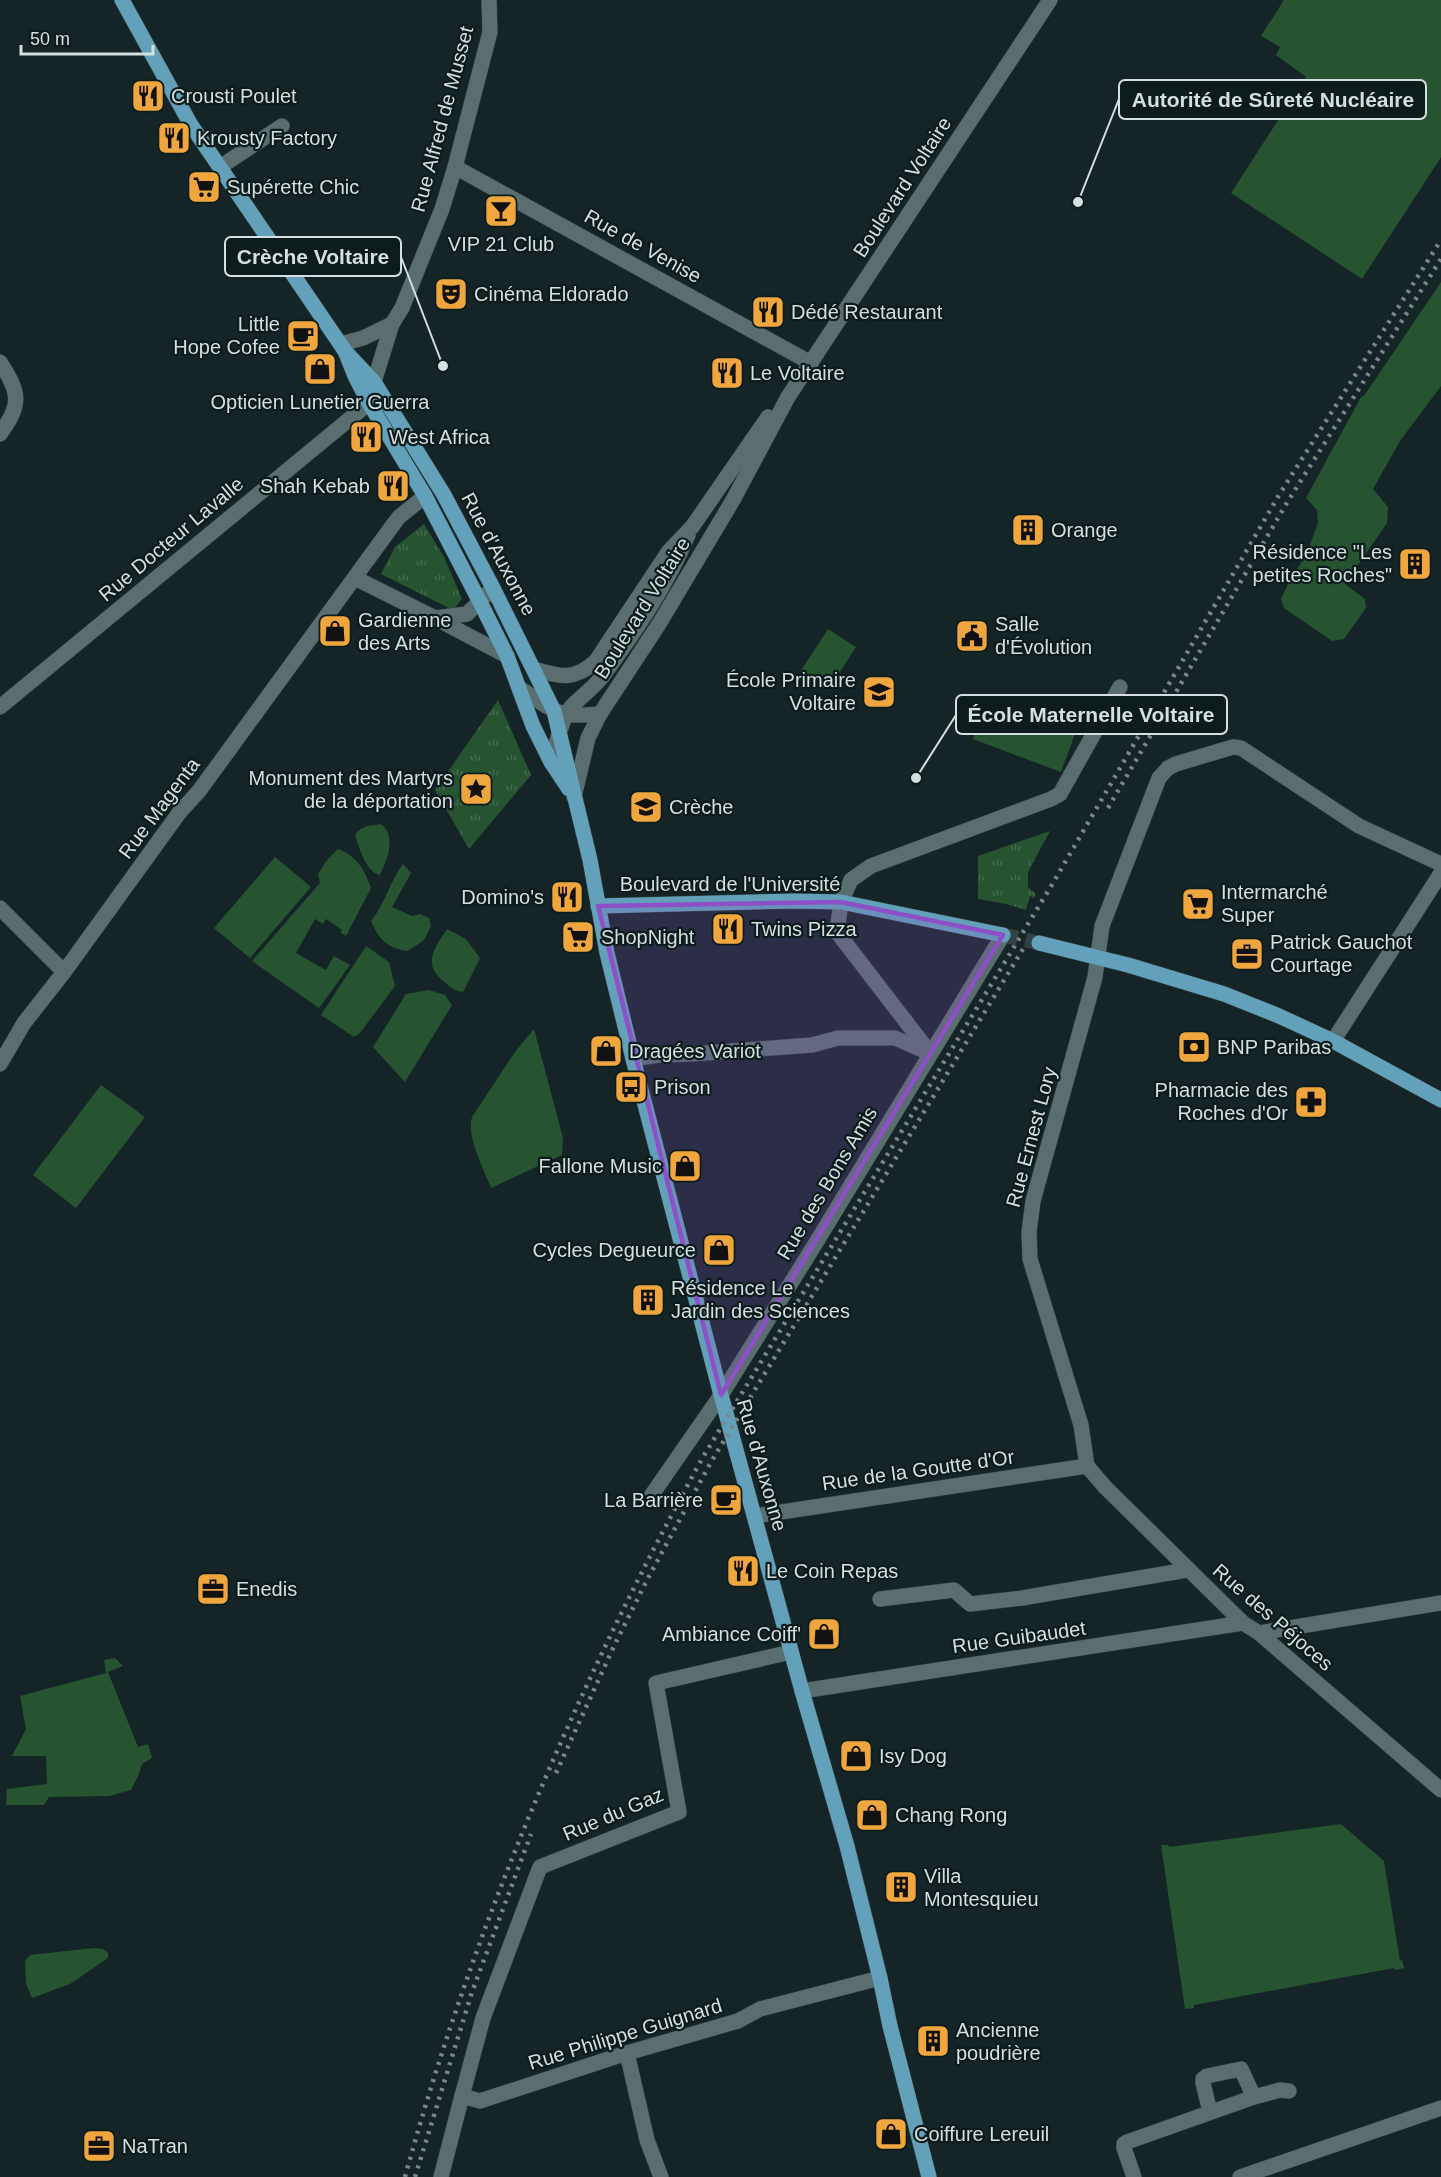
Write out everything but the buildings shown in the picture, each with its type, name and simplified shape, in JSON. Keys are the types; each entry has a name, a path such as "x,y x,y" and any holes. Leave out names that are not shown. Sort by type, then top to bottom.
{"main road":[{"name":"Rue d'Auxonne","path":"122,0 191,124 343,347 374,382 405,431 444,495 534,669 560,713 560,732 590,860 607,953 633,1059 721,1395 847,1846 929,2177"},
{"name":"Rue d'Auxonne","path":"343,347 369,403 425,496 480,602 507,656 533,726 551,762 574,797"},
{"path":"369,403 405,431"},
{"name":"Boulevard de l'Université","path":"598,906 783,901 841,902 1003,935"},
{"path":"1039,943 1128,965 1224,994 1333,1041 1441,1100"}],"street":[{"name":"Rue Alfred de Musset","path":"374,382 392,324 402,308 442,209 455,167 490,32 489,0"},
{"name":"Boulevard Voltaire","path":"574,797 588,738 600,714 659,624 733,500 788,397 1050,0"},
{"path":"220,167 282,126"},
{"name":"Rue de Venise","path":"455,167 811,363"},
{"path":"343,347 392,324"},
{"path":"0,363 11,378 17,398 14,415 0,434"},
{"name":"Boulevard Voltaire","path":"534,669 570,676 585,671 596,661 669,551 692,527 774,408 788,397"},
{"name":"Rue Docteur Lavalle","path":"0,707 369,403"},
{"name":"Rue Magenta","path":"0,1064 24,1023 64,972 179,813 199,791 399,518 425,496"},
{"name":"Boulevard Voltaire","path":"560,713 571,708 600,680 679,558 692,527"},
{"path":"355,578 507,656"},
{"path":"435,618 467,614 493,588"},
{"path":"930,1053 837,932 841,902 851,880 871,866 1051,800 1060,794 1120,687"},
{"path":"521,689 560,713 600,714"},
{"path":"551,762 560,732"},
{"name":"Rue Ernest Lory","path":"1087,1466 1081,1425 1030,1259 1029,1233 1034,1201 1095,977 1102,926 1159,778 1168,768 1176,764 1216,751 1233,747 1249,751 1359,826 1441,864"},
{"path":"1333,1041 1441,873"},
{"path":"0,908 64,972"},
{"name":"Rue des Bons Amis","path":"651,1496 721,1395 1003,935"},
{"path":"633,1059 658,1055 812,1045 838,1038 895,1038 930,1053"},
{"name":"Rue de la Goutte d'Or","path":"755,1516 1087,1466"},
{"name":"Rue des Péjoces","path":"1087,1466 1187,1570 1243,1623 1259,1633 1441,1790"},
{"path":"880,1599 954,1590 970,1604 1022,1598 1187,1570"},
{"path":"1259,1633 1441,1603"},
{"name":"Rue Guibaudet","path":"802,1691 1243,1623"},
{"name":"Rue du Gaz","path":"462,2096 483,2018 540,1867 680,1812 656,1683 791,1652"},
{"name":"Rue Philippe Guignard","path":"462,2096 480,2101 738,2020 760,2008 880,1978"},
{"path":"627,2054 647,2140 661,2177"},
{"path":"1210,2112 1203,2083 1203,2079 1207,2076 1241,2069 1254,2097"},
{"path":"1134,2177 1124,2144 1254,2097 1280,2090 1289,2091"},
{"path":"441,2177 462,2096"},
{"path":"1240,2177 1441,2108"}],"highlighted area":[{"path":"841,902 1003,935 721,1395 598,906"}],"green space":[{"path":"1284,0 1441,0 1441,157 1362,279 1231,193 1306,77 1276,55 1280,47 1261,36"},
{"path":"1441,282 1441,386 1400,441 1373,489 1388,507 1387,523 1345,584 1365,599 1366,608 1344,639 1332,641 1284,608 1281,599 1307,553 1318,523 1317,510 1306,498 1361,397 1364,396"},
{"path":"424,524 444,557 462,599 453,610 381,574 395,547"},
{"path":"828,629 856,647 828,690 800,672"},
{"path":"988,699 1076,731 1061,772 973,739"},
{"path":"498,700 531,775 469,849 435,790"},
{"path":"381,824 389,835 390,842 388,856 380,875 367,864 355,835 363,828"},
{"path":"1050,831 1028,872 1028,887 1036,894 1034,898 1030,896 1026,910 978,899 978,856"},
{"path":"338,849 351,856 359,864 371,888 346,936 340,932 342,930 326,919 323,924 315,919 296,953 326,970 334,956 350,965 319,1008 252,961 320,883 318,874"},
{"path":"275,857 311,887 250,958 214,928"},
{"path":"403,864 411,873 392,907 412,916 420,914 429,918 431,926 424,940 408,951 394,948 385,942 371,921"},
{"path":"447,929 466,939 480,958 463,992 453,989 438,976 432,963 434,950"},
{"path":"366,946 389,962 395,986 360,1033 354,1037 321,1015"},
{"path":"429,990 445,995 452,1005 405,1082 373,1047 406,994"},
{"path":"534,1029 563,1138 562,1155 491,1188 471,1134 472,1117 515,1052"},
{"path":"101,1085 145,1117 76,1208 33,1175"},
{"path":"115,1658 123,1666 108,1672 138,1747 148,1744 152,1758 142,1764 131,1790 109,1796 49,1797 44,1805 6,1805 7,1789 47,1784 46,1756 12,1756 26,1729 20,1696 106,1673 104,1660"},
{"path":"1341,1824 1384,1861 1400,1961 1402,1960 1404,1968 1194,2005 1194,2008 1185,2009 1161,1845 1169,1847"},
{"path":"103,1949 108,1953 108,1958 70,1984 32,1998 26,1984 25,1961 30,1955"}],"tunnel":[{"path":"1003,935 1039,943"}],"railway":[{"path":"405,2177 432,2083 496,1899 572,1719 657,1543 703,1457 1053,883 1279,495 1441,240"},
{"path":"1108,808 1288,501 1441,259"},
{"path":"556,1773 614,1646 711,1462 1026,944"},
{"path":"415,2177 472,1992 531,1834"}],"place":[{"name":"Crousti Poulet","path":"148,96"},
{"name":"Krousty Factory","path":"174,138"},
{"name":"Supérette Chic","path":"204,187"},
{"name":"Autorité de Sûreté Nucléaire","path":"1078,202"},
{"name":"VIP 21 Club","path":"501,211"},
{"name":"Cinéma Eldorado","path":"451,294"},
{"name":"Dédé Restaurant","path":"768,312"},
{"name":"Little Hope Cofee","path":"303,336"},
{"name":"Crèche Voltaire","path":"443,366"},
{"name":"Opticien Lunetier Guerra","path":"320,369"},
{"name":"Le Voltaire","path":"727,373"},
{"name":"West Africa","path":"366,437"},
{"name":"Shah Kebab","path":"393,486"},
{"name":"Orange","path":"1028,530"},
{"name":"Résidence \"Les petites Roches\"","path":"1415,564"},
{"name":"Gardienne des Arts","path":"335,631"},
{"name":"Salle d'Évolution","path":"972,636"},
{"name":"École Primaire Voltaire","path":"879,692"},
{"name":"École Maternelle Voltaire","path":"916,778"},
{"name":"Monument des Martyrs de la déportation","path":"476,789"},
{"name":"Crèche","path":"646,807"},
{"name":"Domino's","path":"567,897"},
{"name":"Intermarché Super","path":"1198,904"},
{"name":"Twins Pizza","path":"728,929"},
{"name":"ShopNight","path":"578,937"},
{"name":"Patrick Gauchot Courtage","path":"1247,954"},
{"name":"BNP Paribas","path":"1194,1047"},
{"name":"Dragées Variot","path":"606,1051"},
{"name":"Prison","path":"631,1087"},
{"name":"Pharmacie des Roches d'Or","path":"1311,1102"},
{"name":"Fallone Music","path":"685,1166"},
{"name":"Cycles Degueurce","path":"719,1250"},
{"name":"Résidence Le Jardin des Sciences","path":"648,1300"},
{"name":"La Barrière","path":"726,1500"},
{"name":"Le Coin Repas","path":"743,1571"},
{"name":"Enedis","path":"213,1589"},
{"name":"Ambiance Coiff'","path":"824,1634"},
{"name":"Isy Dog","path":"856,1756"},
{"name":"Chang Rong","path":"872,1815"},
{"name":"Villa Montesquieu","path":"901,1887"},
{"name":"Ancienne poudrière","path":"933,2041"},
{"name":"Coiffure Lereuil","path":"891,2134"},
{"name":"NaTran","path":"99,2146"}]}
